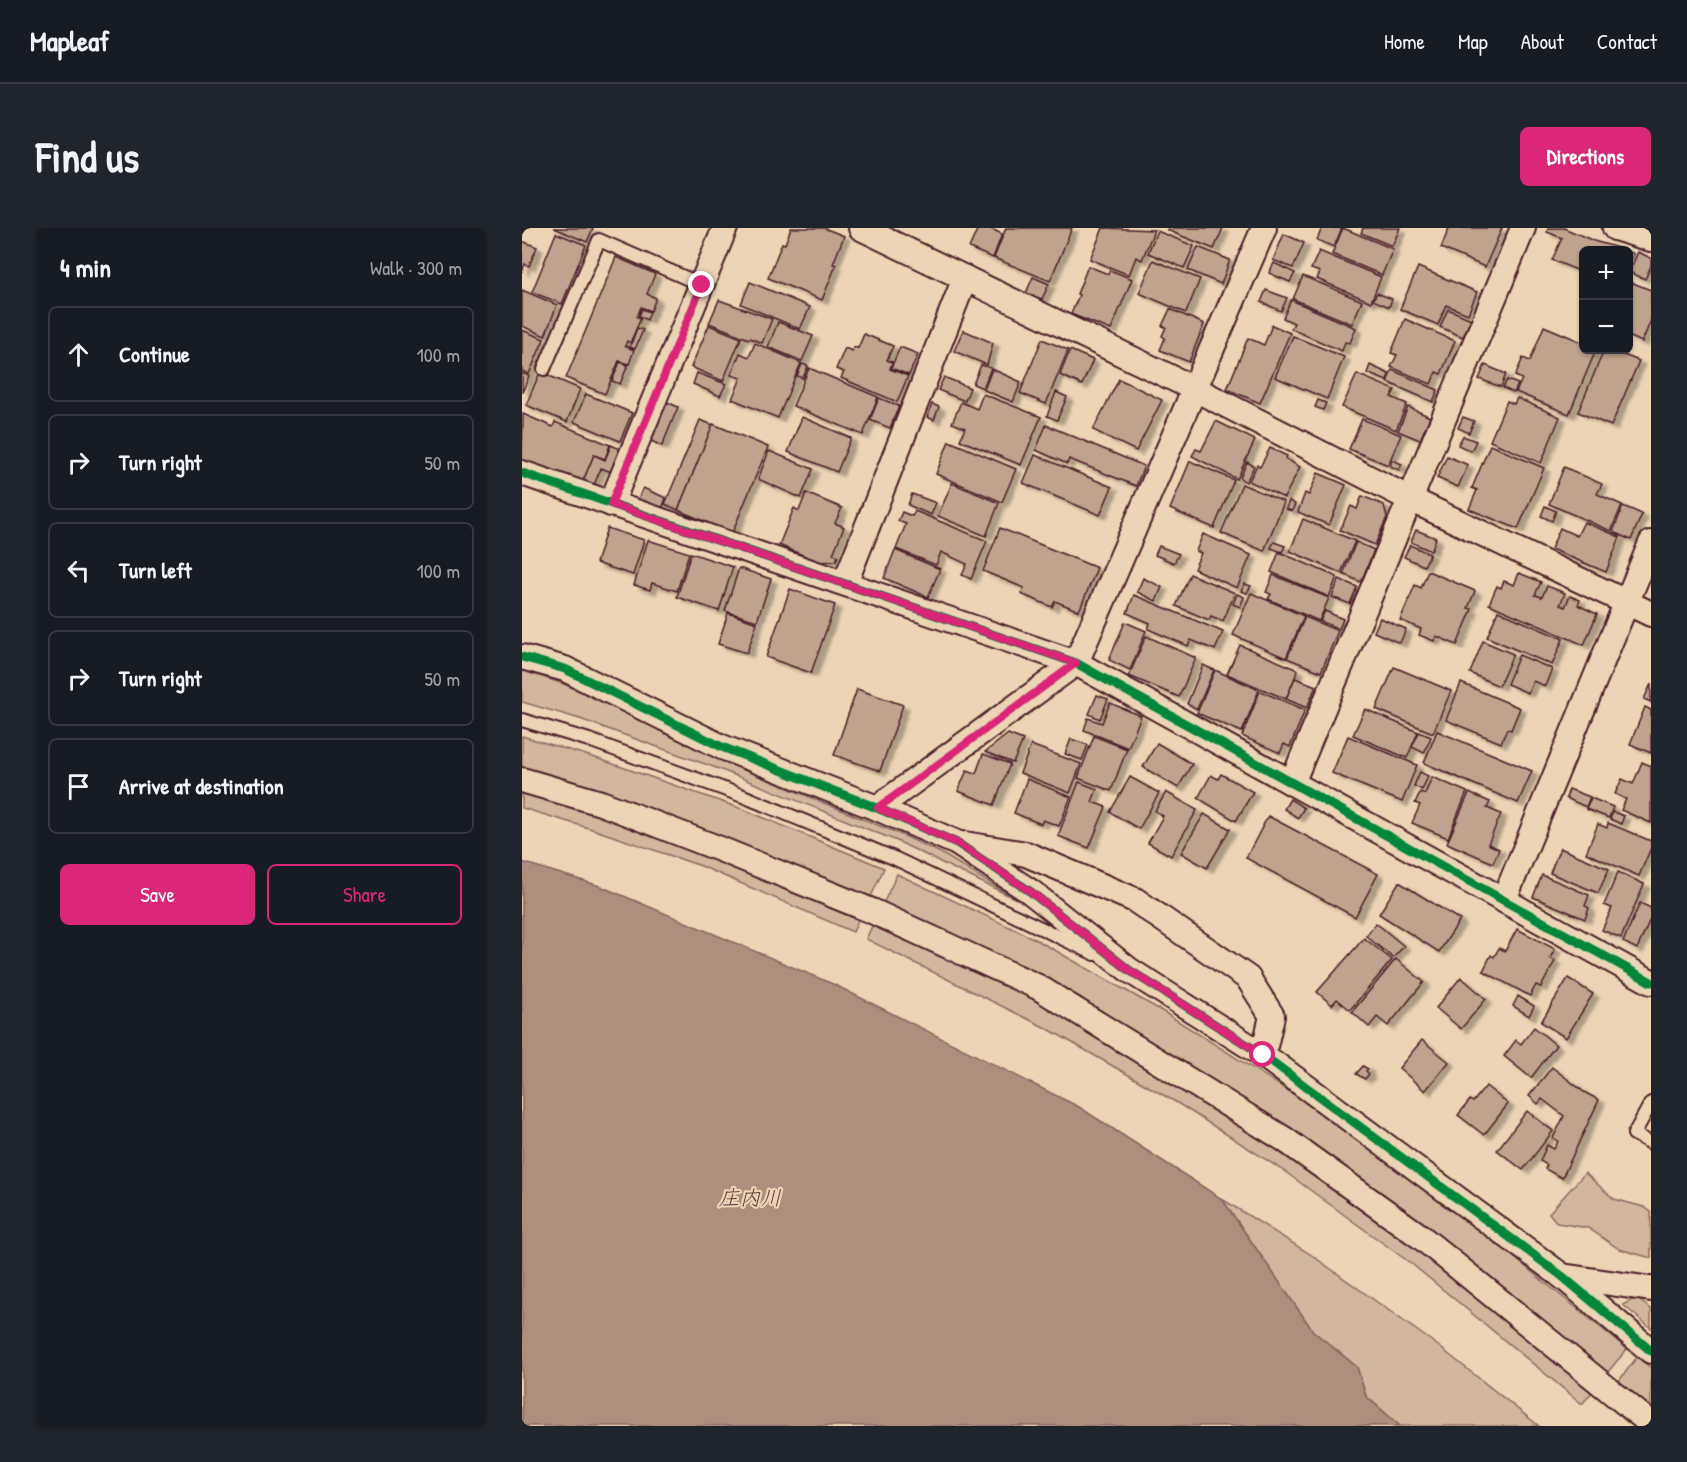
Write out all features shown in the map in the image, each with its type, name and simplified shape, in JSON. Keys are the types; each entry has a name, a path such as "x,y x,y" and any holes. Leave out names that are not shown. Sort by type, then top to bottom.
{"street":[{"path":"611,504 725,228"},
{"path":"861,228 1195,389 1410,500 1651,614"},
{"path":"878,808 1076,663 1264,228"},
{"path":"1292,783 1523,228"},
{"path":"1615,228 1651,239"},
{"path":"844,584 965,278"},
{"path":"522,473 1076,663 1651,981"},
{"path":"1504,900 1651,543"},
{"path":"522,657 565,669 722,747 878,808 957,843 1031,892 1129,970 1263,1055 1562,1276 1651,1351"},
{"path":"522,780 601,803 720,849 872,910 1038,987 1284,1139 1421,1237 1651,1424"},
{"path":"957,843 1026,854 1135,900 1248,978 1272,1016 1263,1055"},
{"path":"1562,1276 1651,1289"}],"lane":[{"path":"544,369 599,240 702,285"},
{"path":"522,720 589,740 798,818 896,859 1129,970"},
{"path":"1651,1103 1634,1134 1651,1143"}],"shaded area":[{"path":"522,670 566,685 619,708 722,761 941,853 1016,899 897,841 719,769 580,719 522,702"},
{"path":"522,736 596,758 745,810 884,868 870,899 522,770"},
{"path":"522,790 604,815 860,915 853,932 701,866 522,808"},
{"path":"897,874 1035,939 1162,1011 1325,1114 1469,1221 1627,1349 1607,1373 1423,1227 883,904"},
{"path":"874,922 1044,1001 1286,1152 1423,1250 1593,1391 1582,1404 1413,1265 1284,1171 1179,1104 1050,1030 866,939"},
{"path":"1585,1173 1614,1199 1644,1207 1651,1212 1651,1258 1619,1249 1588,1228 1557,1223 1549,1213"},
{"path":"1222,1199 1310,1254 1437,1345 1539,1426 1400,1426 1366,1396 1357,1367 1313,1331"},
{"path":"1636,1298 1651,1309 1651,1328 1623,1305"},
{"path":"1637,1357 1651,1368 1651,1409 1618,1382"}],"water":[{"name":"庄内川","path":"522,862 600,886 835,985 1079,1107 1222,1199 1313,1331 1357,1367 1366,1396 1400,1426 522,1426"}],"building":[{"path":"554,228 593,228 587,242"},
{"path":"791,228 824,228 844,236 833,264 836,265 822,300 768,278 782,243 785,244"},
{"path":"978,228 989,228 1002,234 993,258 969,248"},
{"path":"1006,228 1072,228 1050,281 994,258"},
{"path":"1103,228 1154,230 1142,260 1136,257 1129,275 1090,259"},
{"path":"1168,228 1223,228 1214,249 1167,230"},
{"path":"1322,228 1342,228 1334,247 1317,240"},
{"path":"1343,228 1393,249 1382,275 1332,254"},
{"path":"1363,228 1400,228 1392,246 1361,233"},
{"path":"1449,228 1502,228 1485,267 1441,248"},
{"path":"1548,228 1564,228 1612,246 1579,246 1579,271 1552,260 1562,238 1547,232"},
{"path":"1157,231 1194,246 1184,268 1148,253"},
{"path":"556,233 586,245 562,304 532,292"},
{"path":"1284,234 1304,243 1293,268 1273,260"},
{"path":"522,241 537,247 529,266 525,264 522,272"},
{"path":"1198,247 1230,260 1221,284 1188,270"},
{"path":"1319,251 1381,277 1371,302 1317,279 1320,272 1311,269"},
{"path":"1638,252 1651,258 1651,266 1645,279 1633,274 1633,263"},
{"path":"616,257 655,274 647,294 656,298 651,311 641,307 637,317 641,318 630,343 627,341 625,346 634,350 629,364 619,361 605,394 566,378"},
{"path":"1153,260 1200,279 1186,313 1139,293"},
{"path":"1274,263 1295,273 1290,282 1269,273"},
{"path":"1088,266 1108,274 1110,270 1132,279 1111,330 1071,314"},
{"path":"1418,267 1477,292 1468,314 1446,305 1438,325 1400,309"},
{"path":"1303,276 1362,301 1352,324 1293,299"},
{"path":"1033,277 1049,284 1042,299 1026,293"},
{"path":"750,282 810,307 800,329 741,304"},
{"path":"1633,283 1651,290 1651,320 1642,342 1633,338"},
{"path":"522,290 557,305 545,336 522,326"},
{"path":"1266,290 1287,298 1281,311 1261,302"},
{"path":"1377,293 1392,299 1389,307 1373,300"},
{"path":"719,300 772,319 762,343 709,323"},
{"path":"1291,300 1356,328 1350,343 1345,342 1342,351 1291,329 1294,323 1283,318"},
{"path":"642,309 650,312 647,320 639,316"},
{"path":"1170,309 1204,324 1189,362 1160,350 1165,338 1162,336 1166,327 1162,326"},
{"path":"1448,309 1471,319 1463,337 1440,327"},
{"path":"1405,319 1455,341 1441,374 1436,372 1431,384 1391,367 1397,355 1391,353"},
{"path":"778,322 813,336 802,361 768,347"},
{"path":"709,325 741,338 723,381 691,367"},
{"path":"1272,325 1290,333 1260,403 1227,389 1248,338 1264,345"},
{"path":"1544,326 1579,341 1579,354 1594,354 1569,414 1516,392 1522,379 1515,376 1523,358 1530,361"},
{"path":"637,328 643,330 635,349 630,347"},
{"path":"522,330 544,339 529,374 522,371"},
{"path":"963,330 993,343 987,365 954,351"},
{"path":"864,334 893,346 887,360 892,362 890,369 908,376 897,402 841,378 844,372 836,369 845,348 852,351 854,347 858,348"},
{"path":"1293,336 1344,357 1327,399 1275,377"},
{"path":"1042,339 1068,350 1046,404 1020,393"},
{"path":"755,343 801,363 778,418 732,399 741,378 731,375 740,353 749,357"},
{"path":"900,347 918,354 909,375 891,368"},
{"path":"1070,350 1093,360 1082,385 1060,375"},
{"path":"1602,354 1621,354 1639,361 1611,426 1578,412"},
{"path":"620,362 628,365 620,384 612,381"},
{"path":"802,364 808,366 803,378 797,376"},
{"path":"981,365 991,368 983,388 973,384"},
{"path":"1370,365 1389,374 1387,381 1367,373"},
{"path":"1485,365 1506,374 1501,387 1479,379"},
{"path":"809,368 878,397 863,435 793,406"},
{"path":"992,369 1021,382 1013,402 984,390"},
{"path":"1392,370 1438,390 1433,402 1387,382"},
{"path":"540,372 580,389 567,422 526,405"},
{"path":"522,373 529,376 522,393"},
{"path":"697,373 726,384 720,396 693,384"},
{"path":"1357,374 1395,390 1391,397 1407,404 1396,430 1342,407"},
{"path":"944,377 970,388 965,401 938,390"},
{"path":"1119,379 1162,400 1136,451 1093,430"},
{"path":"1507,380 1518,384 1514,393 1503,388"},
{"path":"1056,392 1067,397 1057,420 1047,416"},
{"path":"586,394 632,413 620,441 574,422"},
{"path":"983,394 1041,417 1021,465 960,440 965,428 952,423 961,402 977,409"},
{"path":"879,398 899,406 890,428 870,420"},
{"path":"1517,398 1560,417 1541,463 1490,441 1507,401 1514,404"},
{"path":"1318,400 1326,403 1323,410 1315,407"},
{"path":"667,402 678,407 662,446 651,441"},
{"path":"932,404 939,407 934,420 927,417"},
{"path":"1408,407 1430,417 1420,440 1398,431"},
{"path":"523,414 553,427 555,422 610,445 605,459 594,455 582,484 522,460"},
{"path":"802,417 851,438 837,472 788,452"},
{"path":"1463,417 1474,421 1469,433 1458,428"},
{"path":"1362,419 1401,435 1388,465 1349,449"},
{"path":"700,420 713,425 678,510 665,504"},
{"path":"1216,421 1255,440 1237,479 1192,456 1196,449 1201,451"},
{"path":"713,424 768,447 732,533 678,510"},
{"path":"1046,425 1144,466 1136,486 1069,459 1067,464 1036,450"},
{"path":"1463,436 1476,441 1471,451 1458,445"},
{"path":"949,441 1016,469 1002,502 936,474"},
{"path":"611,445 620,449 611,472 601,468 594,485 583,481 594,455 605,460"},
{"path":"1490,445 1544,468 1518,529 1469,509 1477,490 1472,488"},
{"path":"1270,448 1287,456 1286,459 1300,467 1284,498 1249,481 1257,465 1260,467"},
{"path":"769,451 813,469 801,498 758,479"},
{"path":"1035,455 1112,487 1100,515 1023,483"},
{"path":"1447,456 1468,465 1458,487 1437,478"},
{"path":"1392,460 1402,464 1399,470 1390,466"},
{"path":"1190,461 1234,480 1214,528 1170,509"},
{"path":"1247,462 1254,466 1246,482 1240,478"},
{"path":"1564,467 1602,484 1597,494 1622,505 1611,531 1549,504"},
{"path":"1318,473 1346,485 1329,525 1298,512 1305,493 1309,495"},
{"path":"952,483 999,503 986,536 938,516"},
{"path":"1242,484 1284,502 1264,551 1221,533"},
{"path":"643,488 666,498 662,509 638,499"},
{"path":"806,493 842,508 835,523 844,527 833,554 838,556 836,561 819,562 779,545 794,508 799,511"},
{"path":"912,494 936,503 931,515 908,505"},
{"path":"1362,496 1384,505 1387,517 1375,545 1340,530 1351,506 1357,509"},
{"path":"1289,501 1295,504 1292,511 1286,509"},
{"path":"1545,506 1556,511 1552,521 1541,516"},
{"path":"1623,506 1642,514 1631,540 1613,532"},
{"path":"915,511 987,541 971,579 962,575 967,564 941,552 936,565 896,549 906,524 898,521 902,512 912,516"},
{"path":"1303,519 1355,541 1341,573 1290,551"},
{"path":"1584,522 1620,537 1606,572 1551,549 1560,528 1577,536"},
{"path":"607,528 644,540 633,575 596,563"},
{"path":"1000,528 1097,568 1079,611 1055,601 1052,607 1021,594 1024,588 983,571"},
{"path":"1416,530 1436,538 1431,551 1411,542"},
{"path":"1203,534 1251,555 1237,588 1194,569 1201,553 1196,551"},
{"path":"648,540 689,553 677,591 652,583 650,590 634,585"},
{"path":"1274,542 1285,546 1282,552 1271,548"},
{"path":"1356,542 1374,550 1361,582 1343,574"},
{"path":"1410,545 1430,554 1424,566 1404,557"},
{"path":"1159,546 1179,554 1174,563 1155,555"},
{"path":"895,550 940,569 928,597 884,578"},
{"path":"1279,552 1337,577 1329,597 1271,572"},
{"path":"691,553 733,567 719,611 677,597"},
{"path":"739,568 771,579 757,621 725,611"},
{"path":"1428,571 1475,591 1468,608 1472,609 1457,645 1436,636 1434,641 1419,635 1421,629 1400,620 1415,585 1421,588"},
{"path":"1519,573 1541,582 1535,595 1542,597 1547,586 1565,593 1560,605 1565,607 1570,596 1580,600 1578,605 1597,614 1584,645 1489,604 1497,586 1501,588 1504,581 1514,585"},
{"path":"1190,574 1235,593 1223,621 1211,616 1209,620 1176,606"},
{"path":"1273,575 1329,598 1319,621 1268,599 1271,594 1266,592"},
{"path":"1143,578 1162,587 1156,601 1137,592"},
{"path":"1339,579 1357,587 1350,604 1332,597"},
{"path":"1245,584 1251,586 1247,593 1241,591"},
{"path":"790,589 835,605 811,673 766,657"},
{"path":"1251,593 1304,616 1286,658 1233,635"},
{"path":"1237,594 1244,597 1240,607 1233,604"},
{"path":"1134,595 1223,632 1215,650 1191,640 1188,646 1148,629 1150,623 1127,613"},
{"path":"1325,611 1343,619 1339,629 1320,621"},
{"path":"1498,611 1563,639 1552,665 1487,637"},
{"path":"728,613 757,623 747,653 718,644"},
{"path":"1305,617 1338,631 1321,672 1287,658"},
{"path":"1380,618 1406,629 1400,643 1374,632"},
{"path":"1125,622 1146,631 1130,670 1109,660"},
{"path":"1146,636 1196,658 1179,697 1129,676"},
{"path":"1483,641 1513,654 1499,686 1470,673"},
{"path":"1240,645 1298,670 1286,699 1227,674"},
{"path":"1519,655 1552,669 1545,686 1533,681 1528,693 1507,684"},
{"path":"1203,665 1214,670 1197,709 1187,704"},
{"path":"1394,667 1451,691 1433,733 1376,709"},
{"path":"1215,670 1259,690 1242,732 1197,713"},
{"path":"1295,678 1316,686 1307,708 1286,699"},
{"path":"1461,683 1520,708 1511,730 1507,729 1501,743 1446,720"},
{"path":"1651,684 1651,702 1644,699"},
{"path":"857,689 903,705 880,771 834,755"},
{"path":"1260,691 1305,710 1290,747 1284,744 1280,753 1242,736"},
{"path":"1097,695 1108,699 1100,719 1089,714"},
{"path":"1110,703 1141,716 1128,748 1084,730 1088,718 1102,723"},
{"path":"1645,707 1651,710 1651,753 1630,744"},
{"path":"1365,709 1418,732 1407,758 1353,735"},
{"path":"1437,731 1532,771 1518,803 1424,763"},
{"path":"1419,732 1431,737 1424,753 1412,747"},
{"path":"1008,734 1023,740 1013,763 985,752"},
{"path":"1094,736 1127,749 1111,791 1078,778"},
{"path":"1348,736 1417,765 1402,802 1332,773"},
{"path":"1071,739 1088,745 1082,760 1065,754"},
{"path":"1157,743 1192,764 1178,788 1143,767"},
{"path":"1031,745 1081,764 1070,793 1020,773"},
{"path":"983,754 1010,764 994,805 958,791 967,770 976,773"},
{"path":"1642,762 1651,766 1651,823 1621,810 1626,799 1615,794 1622,779 1633,784"},
{"path":"1420,772 1428,776 1422,790 1414,786"},
{"path":"1221,774 1253,792 1236,821 1198,798 1211,775 1218,779"},
{"path":"1130,777 1159,793 1139,829 1110,812"},
{"path":"1432,777 1467,792 1448,838 1412,823 1420,805 1415,803 1420,792 1425,794"},
{"path":"1027,779 1071,797 1059,826 1043,820 1041,824 1014,813"},
{"path":"1079,782 1097,789 1092,802 1106,807 1089,848 1058,836"},
{"path":"1569,789 1590,797 1586,807 1566,798"},
{"path":"1166,792 1197,810 1171,856 1148,843 1163,816 1155,811"},
{"path":"1469,793 1490,802 1487,808 1501,814 1488,844 1499,849 1493,863 1447,843"},
{"path":"1591,798 1613,807 1609,818 1586,809"},
{"path":"1290,799 1304,808 1298,818 1284,809"},
{"path":"1613,812 1624,816 1621,824 1610,819"},
{"path":"1204,814 1230,829 1207,868 1181,853"},
{"path":"1268,816 1378,874 1355,917 1246,858"},
{"path":"1608,823 1651,841 1651,848 1639,876 1586,853 1598,824 1607,828"},
{"path":"1560,848 1609,869 1598,893 1550,873"},
{"path":"1618,872 1644,884 1621,938 1602,930 1612,908 1604,905"},
{"path":"1542,875 1589,895 1585,906 1589,908 1585,919 1533,897"},
{"path":"1399,882 1460,920 1439,952 1379,914"},
{"path":"1640,903 1651,908 1651,917 1637,949 1623,942"},
{"path":"1376,923 1404,946 1393,958 1366,936"},
{"path":"1517,929 1555,949 1550,958 1555,961 1541,987 1536,985 1530,996 1483,971 1491,955 1494,957 1499,948 1505,951"},
{"path":"1364,938 1392,960 1350,1010 1337,999 1332,1005 1317,992"},
{"path":"1396,959 1424,982 1388,1026 1377,1017 1369,1027 1352,1012"},
{"path":"1461,977 1486,999 1461,1029 1436,1008"},
{"path":"1568,978 1593,994 1566,1038 1541,1022"},
{"path":"1518,996 1534,1006 1529,1016 1513,1006"},
{"path":"1534,1027 1556,1045 1531,1078 1504,1056 1516,1040 1521,1044"},
{"path":"1422,1040 1449,1062 1425,1091 1399,1068"},
{"path":"1363,1066 1368,1069 1366,1071 1369,1074 1365,1079 1356,1074"},
{"path":"1552,1067 1584,1092 1599,1100 1562,1178 1545,1169 1547,1165 1540,1161 1547,1145 1554,1149 1558,1141 1553,1138 1564,1116 1542,1099 1538,1104 1529,1096"},
{"path":"1486,1086 1508,1104 1484,1135 1458,1115"},
{"path":"1527,1111 1553,1131 1523,1170 1497,1150"}],"cycle path":[{"path":"522,473 1076,663 1651,982"},
{"path":"522,657 565,669 722,747 877,808 957,843 1031,892 1129,970 1263,1055 1562,1276 1651,1351"}],"route":[{"path":"702,285 611,504 1076,663 878,808 957,843 1031,892 1129,970 1263,1055"}]}
